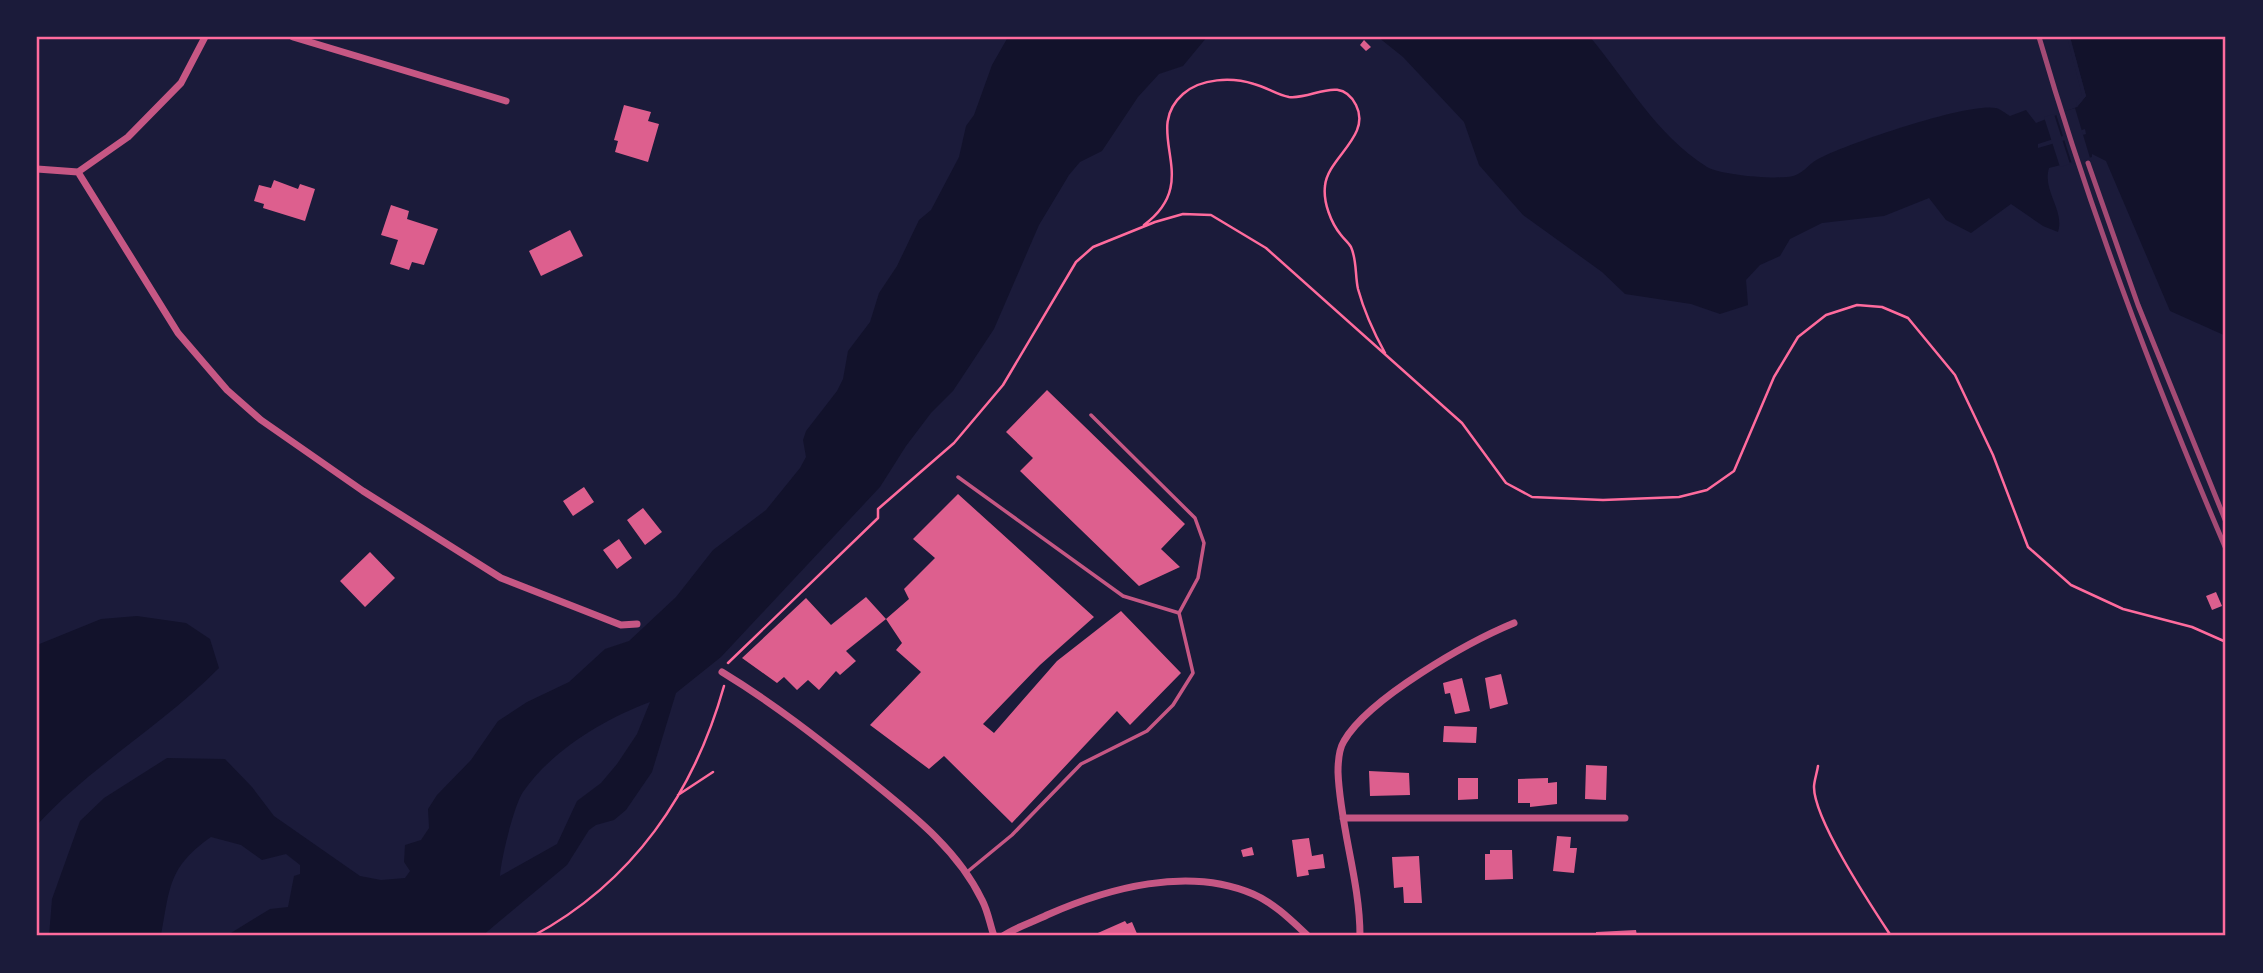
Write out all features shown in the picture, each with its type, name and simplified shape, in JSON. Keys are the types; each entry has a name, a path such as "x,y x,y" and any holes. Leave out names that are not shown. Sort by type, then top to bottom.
{"street":[{"path":"37,169 78,172 128,137 181,83 205,37"},
{"path":"293,37 506,102"},
{"path":"78,172 178,333 227,390 261,420 363,491 501,578 621,625 637,624"},
{"path":"1360,936 1342,818 1338,770 1345,738 1391,696 1433,666 1479,638 1514,623"},
{"path":"725,674 812,733 919,820 965,874 983,901 994,936"},
{"path":"1342,818 1625,818"},
{"path":"1003,936 1087,897 1151,883 1192,882 1252,893 1265,900 1308,936"}],"lane":[{"path":"965,874 1012,835 1082,764 1147,731 1172,705 1193,673 1179,612 1198,578 1204,543 1195,518 1091,415"},
{"path":"958,477 1122,596 1179,612"}],"path":[{"path":"1142,227 1163,208 1168,194 1173,174 1166,133 1168,110 1185,92 1205,82 1224,80 1253,83 1290,97 1321,90 1336,89 1345,93 1356,106 1358,120 1355,135 1329,171 1325,186 1326,199 1332,223 1351,246 1358,289 1387,355"},
{"path":"533,936 586,903 619,873 655,834 696,764 713,724 727,663 878,518 878,509 954,443 1003,385 1076,262 1093,247 1183,214 1211,215 1266,248 1462,423 1506,483 1532,497 1603,500 1679,497 1707,490 1734,471 1774,377 1798,337 1826,315 1857,305 1882,307 1908,318 1955,375 1993,455 2028,547 2071,584 2151,618 2192,627 2226,642"},
{"path":"1818,766 1814,789 1820,811 1850,871 1891,936"},
{"path":"676,796 713,772"}],"shaded area":[{"path":"1008,37 1207,37 1183,66 1159,74 1138,97 1102,151 1080,162 1069,175 1039,225 994,329 953,391 931,413 880,487 721,657 676,693 652,772 626,810 614,820 589,830 567,865 482,936 226,936 270,909 288,907 294,876 300,874 300,865 286,854 262,860 241,845 211,837 186,858 173,880 161,936 49,936 52,899 80,821 104,798 167,758 225,759 252,787 274,816 360,876 381,880 405,878 410,871 404,862 405,845 421,840 429,828 428,809 437,795 471,760 498,721 527,702 569,682 605,649 629,641 676,597 713,550 766,510 800,468 806,457 803,440 806,431 837,391 843,379 848,351 870,322 879,293 897,266 919,220 931,210 959,157 966,126 974,115 992,65","holes":["650,702 637,734 601,783 577,801 557,844 500,876 505,845 516,808 523,792 548,763 597,727"]},
{"path":"1378,37 1590,37 1657,123 1689,154 1707,167 1737,175 1789,177 1833,152 1960,111 1996,108 2010,116 2026,110 2036,123 2077,107 2086,96 2070,37 2226,37 2226,336 2170,311 2106,161 2092,154 2092,157 2049,168 2048,185 2059,216 2058,232 2043,226 2011,204 1971,233 1946,220 1929,198 1884,216 1822,223 1790,239 1780,256 1760,265 1746,280 1748,305 1720,314 1691,304 1625,294 1602,272 1523,215 1479,165 1464,122 1403,57","holes":["2085,129 2086,134 2038,148 2038,144"]},
{"path":"137,616 186,623 210,639 219,668 175,708 80,784 37,825 37,645 101,619"}],"pier":[{"path":"2067,37 2070,37 2086,96 2077,107 2076,103 2082,95"},
{"path":"2075,108 2090,158 2072,164 2056,114"},
{"path":"2054,114 2070,164 2060,167 2044,117"}],"building":[{"path":"1364,40 1371,47 1366,51 1360,45"},
{"path":"624,105 651,112 648,121 659,124 648,162 615,152 618,141 614,140"},
{"path":"274,180 298,189 300,184 315,189 305,221 263,208 264,204 254,201 259,185 271,188"},
{"path":"391,205 409,211 407,219 438,229 424,265 412,262 409,270 390,264 398,240 381,235"},
{"path":"570,230 583,256 541,276 529,251"},
{"path":"1047,390 1185,524 1161,549 1180,567 1139,586 1020,471 1033,458 1006,432"},
{"path":"584,487 594,502 573,516 563,501"},
{"path":"958,494 1094,617 1040,665 983,724 994,733 1057,661 1121,611 1181,673 1130,725 1117,711 1012,823 944,756 929,769 870,725 921,672 896,650 902,643 886,619 909,599 904,589 935,558 913,539"},
{"path":"643,508 662,532 645,545 627,520"},
{"path":"619,539 632,558 617,569 603,550"},
{"path":"370,552 395,578 365,607 340,581"},
{"path":"2216,592 2222,606 2212,610 2206,596"},
{"path":"866,597 886,619 846,651 856,661 840,675 836,671 819,690 808,680 797,690 784,677 777,683 742,658 806,598 831,625"},
{"path":"1501,674 1508,704 1490,709 1485,678"},
{"path":"1462,678 1470,711 1455,714 1450,693 1445,694 1443,683"},
{"path":"1444,726 1477,727 1476,743 1443,742"},
{"path":"1586,765 1607,766 1606,800 1585,799"},
{"path":"1369,771 1409,773 1410,795 1370,796"},
{"path":"1458,778 1478,778 1478,799 1458,800"},
{"path":"1548,778 1548,783 1557,782 1557,804 1530,807 1530,803 1518,803 1518,779"},
{"path":"1557,836 1571,837 1570,848 1577,848 1574,873 1553,871"},
{"path":"1309,838 1312,856 1323,854 1325,868 1308,870 1309,875 1297,877 1292,840"},
{"path":"1252,847 1254,855 1243,857 1241,850"},
{"path":"1490,850 1512,850 1513,879 1485,880 1485,854 1490,854"},
{"path":"1419,856 1422,903 1404,903 1403,887 1394,888 1392,857"},
{"path":"1125,921 1127,924 1132,922 1138,936 1091,936"},
{"path":"1636,930 1637,936 1596,936 1596,932"}],"railway":[{"path":"2039,37 2125,296 2226,549"},
{"path":"2088,163 2138,305 2226,522"}]}
